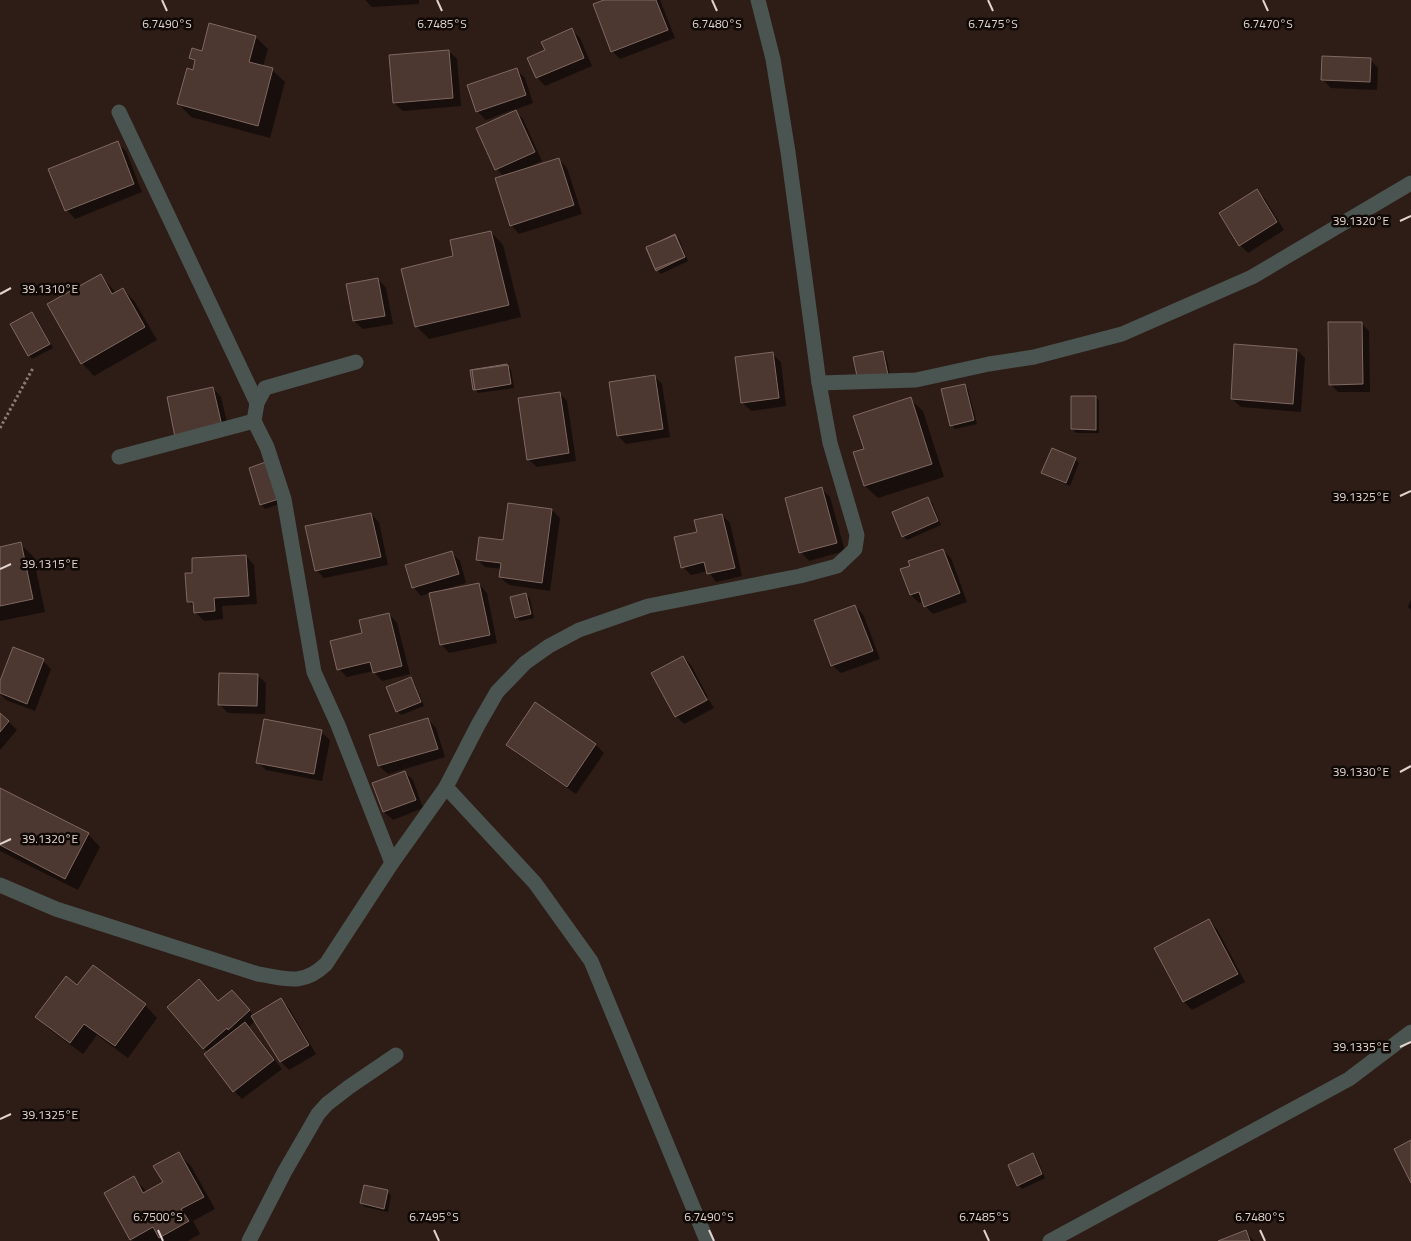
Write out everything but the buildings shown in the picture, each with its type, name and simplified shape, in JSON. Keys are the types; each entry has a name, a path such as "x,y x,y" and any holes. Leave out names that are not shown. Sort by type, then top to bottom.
{"street":[{"path":"0,885 56,909 258,974 291,979 311,976 326,964 392,863 446,787 497,692 525,663 549,646 579,630 648,606 800,576 837,566 852,553 857,543 857,534 830,443 786,143 772,59 758,0"},
{"path":"119,112 257,403"},
{"path":"820,383 916,380 988,364 1034,357 1122,334 1252,277 1411,183"},
{"path":"356,362 265,388 257,403 254,421 268,447 284,499 314,672 338,725 392,863"},
{"path":"119,458 254,421"},
{"path":"446,787 535,883 590,961 707,1241"},
{"path":"1050,1241 1349,1079 1411,1032"},
{"path":"249,1241 285,1171 318,1114 327,1104 349,1087 396,1055"}],"path":[{"path":"0,428 33,368"}]}
